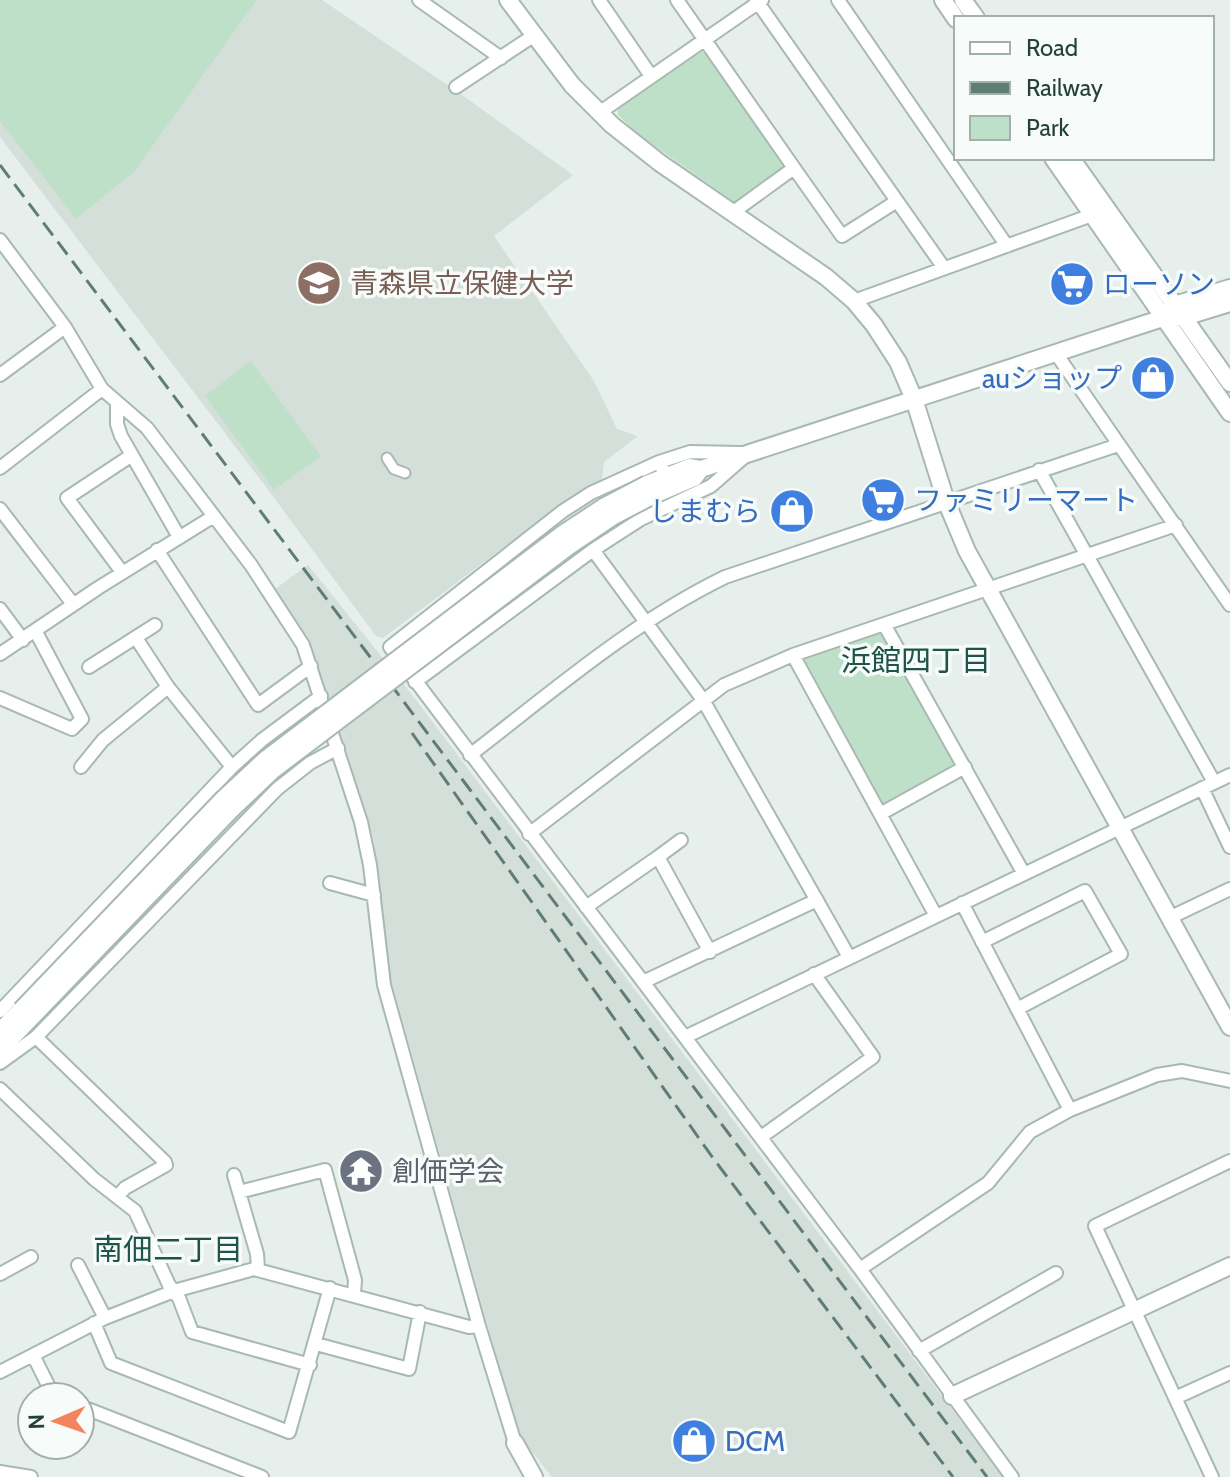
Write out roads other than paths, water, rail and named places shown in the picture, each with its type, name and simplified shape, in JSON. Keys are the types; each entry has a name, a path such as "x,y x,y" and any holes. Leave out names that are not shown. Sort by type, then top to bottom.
{"street":[{"path":"419,0 501,58"},
{"path":"508,0 572,85 599,113 660,163 826,277 854,301 887,343 914,399 946,501 986,590 1230,1027"},
{"path":"599,0 651,76"},
{"path":"677,0 842,236 897,201"},
{"path":"838,0 1007,246"},
{"path":"599,113 758,1 944,268"},
{"path":"456,87 533,36"},
{"path":"1054,160 1230,413"},
{"path":"1072,160 1230,383"},
{"path":"732,213 794,168"},
{"path":"854,301 1092,215"},
{"path":"0,240 65,327 102,389 147,428 251,565 303,645 361,822 374,895 384,985 479,1326 515,1443 534,1477"},
{"path":"663,469 701,469 1163,318 1230,288"},
{"path":"1180,311 1230,303"},
{"path":"0,375 65,327"},
{"path":"1055,352 1230,605"},
{"path":"0,468 102,389"},
{"path":"117,403 117,424 179,537"},
{"path":"470,755 646,621 682,598 725,577 1118,445"},
{"path":"748,453 690,452 663,469 591,493 563,511 390,647 860,1269 1012,1477"},
{"path":"415,682 593,550 641,519 711,486 748,453"},
{"path":"122,572 67,498 132,455"},
{"path":"387,458 394,469 405,473"},
{"path":"650,490 663,469"},
{"path":"0,1050 25,1015 224,798 266,759 561,535 605,506 694,478 701,469"},
{"path":"1039,470 1208,785 1230,847"},
{"path":"0,509 73,604"},
{"path":"0,654 122,572 214,516"},
{"path":"529,834 703,700 745,675 793,655 1176,525"},
{"path":"157,550 258,705 311,666"},
{"path":"593,550 703,700 849,957"},
{"path":"0,609 23,640"},
{"path":"89,667 155,625"},
{"path":"885,626 1024,874"},
{"path":"0,698 72,729 82,719 36,632"},
{"path":"136,638 168,687 232,767"},
{"path":"793,655 936,916"},
{"path":"81,767 103,740 168,687"},
{"path":"0,1011 232,767 321,696"},
{"path":"0,1063 36,1037 277,789 310,763 338,748"},
{"path":"880,814 965,767"},
{"path":"685,1037 1230,775"},
{"path":"586,907 681,840"},
{"path":"658,857 710,952"},
{"path":"330,883 374,895"},
{"path":"1169,918 1230,889"},
{"path":"982,942 1085,891 1121,954 1017,1009"},
{"path":"643,982 817,900"},
{"path":"962,903 1070,1110"},
{"path":"761,1137 873,1057 814,974"},
{"path":"0,1031 25,1015"},
{"path":"36,1037 165,1162 166,1165 125,1188 117,1197"},
{"path":"860,1269 988,1183 1030,1132 1070,1110 1157,1075 1182,1071 1230,1081"},
{"path":"0,1089 94,1179 139,1216 192,1332 310,1365"},
{"path":"1212,1477 1095,1226 1230,1161"},
{"path":"239,1192 325,1170 355,1280 354,1294"},
{"path":"234,1175 257,1254 258,1269"},
{"path":"0,1274 31,1257"},
{"path":"78,1265 100,1320 111,1363 289,1432 330,1288"},
{"path":"952,1396 1230,1266"},
{"path":"0,1372 100,1320 174,1291 258,1269 469,1327 479,1326"},
{"path":"919,1351 1056,1273"},
{"path":"316,1344 409,1369 420,1312"},
{"path":"33,1355 46,1381"},
{"path":"1175,1398 1230,1373"},
{"path":"96,1412 262,1477"},
{"path":"0,1472 31,1477"}],"railway":[{"path":"0,165 987,1477"},
{"path":"412,733 713,1158 953,1477"}],"place":[{"name":"青森県立保健大学","path":"319,283"},
{"name":"ローソン","path":"1072,284"},
{"name":"auショップ","path":"1153,378"},
{"name":"ファミリーマート","path":"883,500"},
{"name":"しまむら","path":"792,511"},
{"name":"創価学会","path":"361,1171"},
{"name":"DCM","path":"694,1441"}],"district":[{"name":"浜館四丁目","path":"916,660"},
{"name":"南佃二丁目","path":"168,1249"}]}
